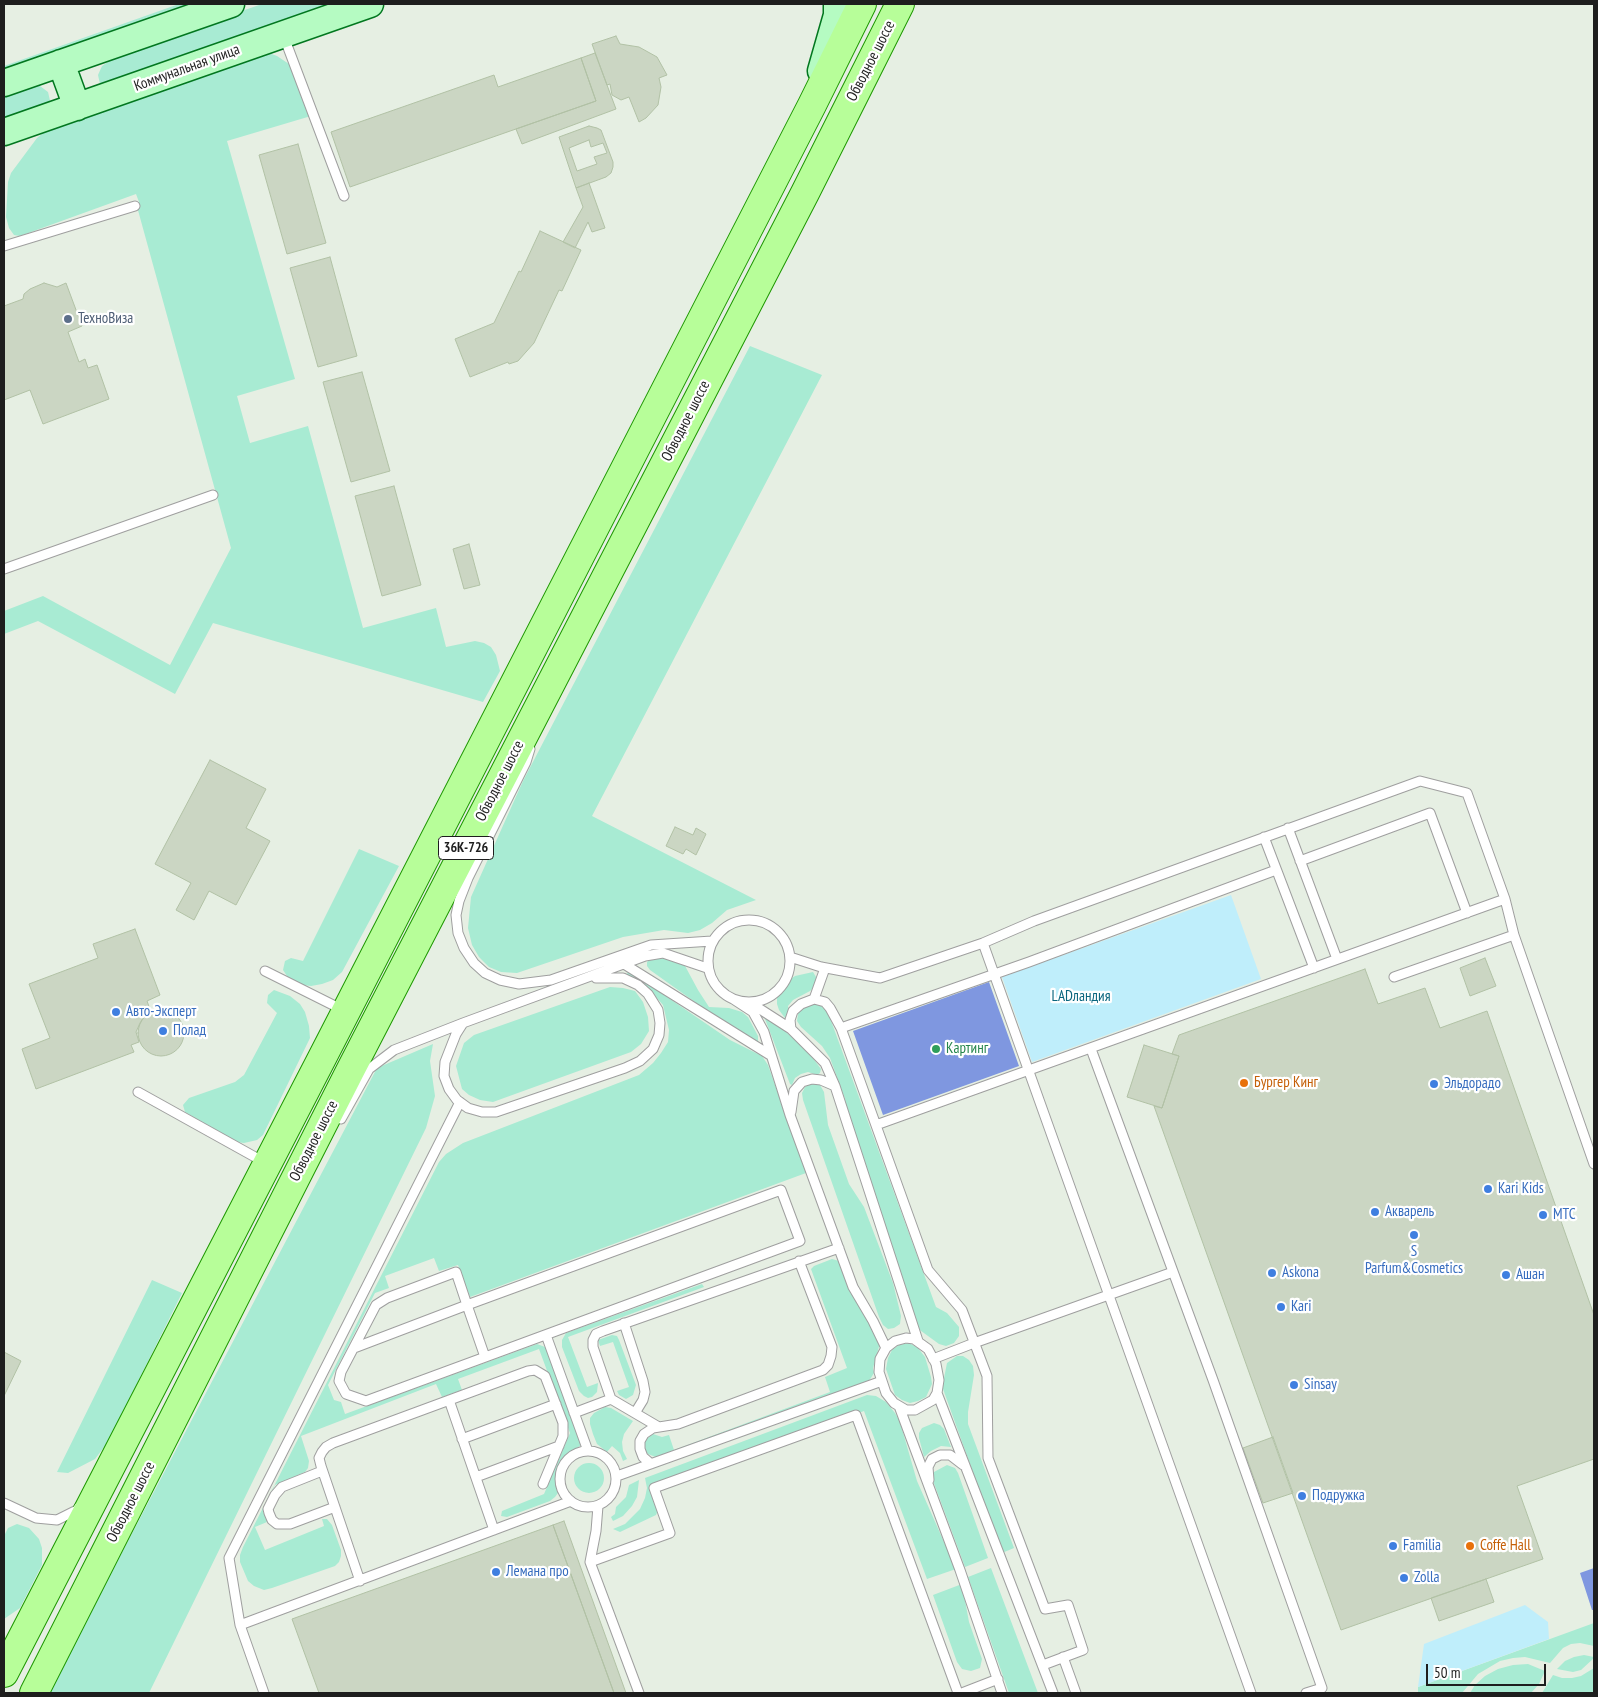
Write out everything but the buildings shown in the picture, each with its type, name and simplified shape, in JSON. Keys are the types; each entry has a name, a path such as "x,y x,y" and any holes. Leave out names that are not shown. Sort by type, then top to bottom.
{"main road":[{"path":"4,84 230,4"},
{"name":"Коммунальная улица","path":"5,132 370,4"},
{"path":"812,105 837,15 837,4"},
{"name":"Обводное шоссе","path":"4,1673 812,105 862,4"},
{"name":"Обводное шоссе","path":"34,1693 276,1217 805,193 900,4"},
{"path":"61,63 77,107"}],"lane":[{"path":"283,34 344,196"},
{"path":"4,246 135,206"},
{"path":"4,570 213,495"},
{"path":"542,700 526,762 468,878 459,901 456,914 458,933 464,948 474,963 485,973 500,980 519,984 551,980 651,945 712,941"},
{"path":"790,957 825,968 880,978 983,943 1034,921 1420,781 1467,793 1505,898 1514,935 1594,1164"},
{"path":"1300,861 1430,814 1467,912"},
{"path":"1288,828 1337,960"},
{"path":"1264,837 1314,968"},
{"path":"841,1028 1276,870"},
{"path":"876,1125 1028,1072 1505,898"},
{"path":"733,999 757,1002 768,998 778,991 785,982 790,970 787,944 780,933 770,924 744,919 731,923 720,930 712,941 707,954 708,968 712,981 721,992 753,1012 764,1032 790,1115 853,1288 873,1321 886,1348"},
{"path":"1394,977 1514,935"},
{"path":"983,943 1251,1693"},
{"path":"334,1131 369,1069 394,1050 645,956 663,952 708,968"},
{"path":"624,964 770,1055"},
{"path":"814,999 825,968"},
{"path":"265,971 345,1012"},
{"path":"463,1023 456,1034 445,1062 444,1076 449,1089 460,1102 468,1108 482,1112 496,1112 626,1068 640,1061 653,1049 659,1035 658,1010 648,994 623,978 586,978"},
{"path":"791,1029 790,1020 793,1011 801,1004 814,999 825,1002 830,1008 841,1028 928,1270 962,1310 987,1376 988,1458 1045,1609 1068,1605 1083,1650 1043,1665"},
{"path":"749,1002 791,1029 825,1062 835,1086 918,1341"},
{"path":"1091,1049 1226,1416 1322,1688 1306,1693"},
{"path":"790,1115 794,1091 802,1082 812,1079 821,1080 835,1086"},
{"path":"138,1092 267,1163"},
{"path":"264,1693 240,1625 229,1558 460,1102"},
{"path":"276,1217 309,1172"},
{"path":"354,1348 467,1304 781,1190 800,1241 546,1335 486,1357 366,1401 346,1394 339,1381 341,1372 376,1305 387,1298 456,1272 467,1304 486,1357"},
{"path":"657,1426 611,1399 593,1347 593,1340 596,1334 839,1248"},
{"path":"651,1464 643,1457 640,1441 644,1434 657,1426 678,1424 823,1370 828,1365 832,1347 800,1261"},
{"path":"934,1359 1173,1272"},
{"path":"624,1323 644,1381 645,1392 643,1400 635,1413"},
{"path":"546,1335 588,1450"},
{"path":"906,1338 918,1341 928,1348 934,1359 939,1380 937,1393 933,1400 915,1410 906,1410 894,1402 886,1393 879,1372 880,1359 886,1348 895,1341 906,1338"},
{"path":"360,1581 322,1471 319,1458 326,1447 449,1400 535,1370 545,1376 564,1430 542,1484"},
{"path":"617,1476 882,1381"},
{"path":"937,1393 1053,1693"},
{"path":"574,1413 611,1399"},
{"path":"449,1400 494,1530"},
{"path":"462,1439 556,1404"},
{"path":"899,1406 960,1570 1002,1693"},
{"path":"590,1562 670,1533 654,1488 856,1415 958,1693"},
{"path":"476,1477 559,1446"},
{"path":"588,1450 602,1454 609,1459 617,1476 616,1486 606,1501 598,1506 588,1508 579,1506 571,1501 564,1494 560,1486 562,1467 567,1460 574,1454 588,1450"},
{"path":"929,1490 928,1467 932,1460 940,1455 950,1455 956,1458 966,1469"},
{"path":"322,1471 282,1487 275,1495 268,1509 269,1514 277,1524 290,1524 335,1507"},
{"path":"4,1503 36,1518 57,1520 77,1510 102,1483"},
{"path":"240,1625 571,1501"},
{"path":"598,1506 590,1562 639,1693"},
{"path":"1063,1657 1076,1693"},
{"path":"962,1693 998,1679"}],"green space":[{"path":"179,4 215,4 4,79 4,66"},
{"path":"262,4 354,4 103,87 100,84 98,75 102,66 121,53"},
{"path":"269,53 289,64 295,73 311,116 227,141 295,379 237,396 250,443 308,426 363,628 436,608 446,647 475,641 491,647 496,655 500,671 483,702 213,623 175,694 38,621 4,634 4,611 43,596 170,665 231,548 136,203 139,202 136,194 20,236 14,235 9,228 6,217 8,182 11,173 37,138 43,133"},
{"path":"40,86 48,92 51,105 4,129 4,97"},
{"path":"750,346 822,375 592,816 756,900 727,910 712,923 700,930 688,933 664,930 623,937 517,973 501,972 489,967 479,957 472,945 468,928 471,897 523,781"},
{"path":"359,849 399,866 342,972 333,980 311,986 302,985 289,979 283,970 285,961 291,958 303,961"},
{"name":"LADландия","path":"1231,895 1261,979 1032,1062 1002,977"},
{"path":"658,957 672,958 684,964 709,1007 729,1008 742,1012 748,1017 758,1036 758,1042 751,1042 650,970 647,962"},
{"path":"629,971 730,1040 762,1056 768,1065 806,1173 470,1297 458,1265 439,1271 434,1258 385,1276 389,1288 375,1293 328,1385 334,1400 341,1402 345,1414 537,1344 545,1347 549,1352 582,1443 563,1461 558,1475 558,1493 555,1497 550,1501 507,1517 501,1516 502,1511 544,1494 570,1433 539,1349 458,1379 462,1390 442,1397 436,1384 301,1436 309,1461 308,1468 305,1472 275,1485 263,1511 267,1522 255,1527 265,1550 324,1526 322,1519 327,1519 332,1525 341,1550 341,1556 335,1566 272,1588 264,1590 254,1586 248,1581 240,1562 243,1547 439,1162 446,1154 463,1143 639,1075 653,1063 668,1042 669,1030 663,1005 646,986 626,975"},
{"path":"813,972 817,985 793,1000 788,1006 789,1014 785,1018 779,1010 777,996 788,981 795,976"},
{"path":"610,987 635,991 643,1002 648,1017 649,1031 641,1044 631,1052 493,1102 480,1100 462,1089 456,1066 464,1043 474,1035"},
{"path":"274,990 290,996 300,1004 305,1012 310,1038 263,1135 257,1140 244,1143 237,1142 185,1112 183,1105 189,1098 235,1082 244,1075 277,1013 267,1003 268,995"},
{"path":"814,1004 826,1010 830,1018 936,1307 947,1313 959,1327 959,1336 954,1343 946,1346 939,1344 917,1328 848,1120 845,1099 830,1058 822,1046 797,1021 801,1008"},
{"path":"765,1019 773,1021 807,1050 821,1069 820,1073 817,1075 808,1072 801,1074 795,1078 792,1085 790,1084"},
{"path":"433,1044 430,1061 435,1096 426,1128 149,1693 48,1693 377,1068"},
{"path":"815,1083 820,1085 824,1092 828,1125 849,1184 864,1207 893,1283 901,1316 900,1324 894,1328 888,1329 883,1325 879,1317 803,1100 802,1093 805,1087"},
{"path":"832,1259 839,1261 851,1292 875,1329 880,1343 873,1368 874,1373 869,1381 658,1458 648,1454 644,1443 653,1434 662,1437 669,1435 674,1450 830,1392 825,1377 847,1368 811,1269"},
{"path":"152,1280 182,1293 108,1442 95,1459 68,1473 57,1472"},
{"path":"702,1284 704,1287 568,1337 587,1387 598,1383 597,1392 592,1397 588,1398 579,1391 562,1347 562,1340 566,1333"},
{"path":"612,1335 617,1336 619,1340 636,1385 633,1395 626,1399 619,1395 617,1391 629,1387 613,1342 600,1346 598,1340"},
{"path":"909,1343 918,1348 925,1357 932,1384 926,1397 910,1403 895,1395 886,1369 892,1350 899,1345"},
{"path":"957,1356 963,1356 973,1366 974,1375 968,1424 1014,1548 1002,1553 943,1389 947,1363"},
{"path":"867,1395 876,1396 886,1402 900,1422 917,1481 956,1569 927,1579 864,1411 652,1487 659,1508 656,1515 620,1532 613,1529 625,1524 640,1509 647,1488 645,1478"},
{"path":"605,1407 611,1408 633,1421 624,1434 622,1442 623,1451 627,1459 623,1461 620,1453 612,1446 607,1452 597,1444 593,1434 590,1418 594,1413"},
{"path":"934,1423 944,1429 951,1447 941,1446 924,1457 919,1433 922,1428"},
{"path":"589,1463 600,1467 604,1478 600,1489 589,1493 578,1489 574,1478 578,1467"},
{"path":"947,1465 955,1468 958,1473 988,1558 965,1567 932,1478 934,1472"},
{"path":"639,1480 637,1497 632,1506 623,1516 613,1521 611,1517 615,1514 616,1507 626,1497 629,1485"},
{"path":"17,1524 29,1528 39,1539 42,1548 42,1565 20,1608 4,1619 4,1536 8,1528"},
{"path":"991,1568 1038,1693 1009,1693 968,1577"},
{"path":"962,1584 969,1622 982,1659 980,1668 971,1671 962,1669 957,1662 933,1595"},
{"path":"1525,1605 1548,1622 1549,1639 1418,1687 1424,1644"},
{"path":"1594,1623 1594,1646 1580,1643 1571,1644 1563,1648 1550,1663 1525,1657 1500,1661 1478,1674 1462,1693 1418,1693 1418,1687"},
{"path":"1584,1655 1594,1658 1581,1670 1573,1672 1557,1669 1565,1661"},
{"path":"1528,1664 1545,1671 1539,1684 1531,1693 1470,1693 1475,1685 1485,1676 1498,1669"},
{"path":"1594,1668 1594,1693 1542,1693 1553,1675 1562,1678 1572,1678 1581,1676"}],"shaded area":[{"name":"Картинг","path":"989,982 1019,1066 883,1115 853,1031"},
{"path":"1594,1568 1594,1610 1592,1610 1580,1573"}],"place":[{"name":"ТехноВиза","path":"68,319"},
{"name":"Авто-Эксперт","path":"116,1012"},
{"name":"Полад","path":"163,1031"},
{"name":"Картинг","path":"936,1049"},
{"name":"Бургер Кинг","path":"1244,1083"},
{"name":"Эльдорадо","path":"1434,1084"},
{"name":"Kari Kids","path":"1488,1189"},
{"name":"Акварель","path":"1375,1212"},
{"name":"МТС","path":"1543,1215"},
{"name":"S Parfum&Cosmetics","path":"1414,1235"},
{"name":"Askona","path":"1272,1273"},
{"name":"Ашан","path":"1506,1275"},
{"name":"Kari","path":"1281,1307"},
{"name":"Sinsay","path":"1294,1385"},
{"name":"Подружка","path":"1302,1496"},
{"name":"Familia","path":"1393,1546"},
{"name":"Coffe Hall","path":"1470,1546"},
{"name":"Лемана про","path":"496,1572"},
{"name":"Zolla","path":"1404,1578"}]}
